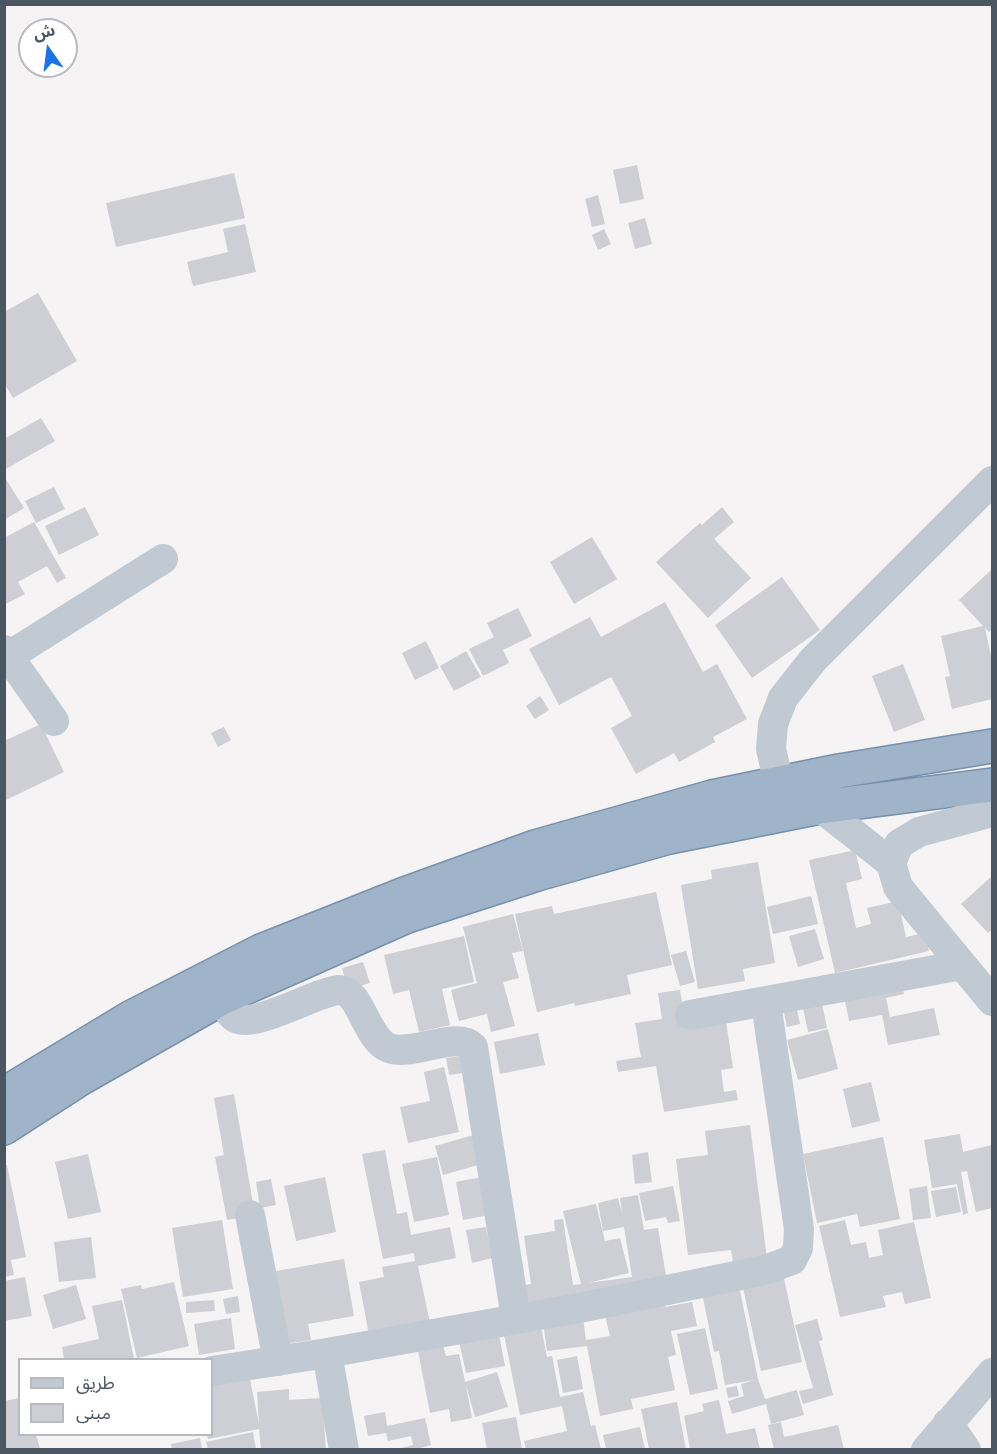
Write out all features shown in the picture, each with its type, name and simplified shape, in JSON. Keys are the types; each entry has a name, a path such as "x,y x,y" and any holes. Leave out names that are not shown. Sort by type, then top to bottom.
{"highway":[{"path":"4,1094 142,1012 261,951 380,903 536,847 712,797 839,771 993,747"},
{"path":"4,1128 83,1077 222,998 407,916 537,874 669,837 820,807 993,785"}],"street":[{"path":"778,784 771,749 773,724 783,698 813,660 993,481"},
{"path":"54,721 10,666 163,558"},
{"path":"820,807 891,863 898,887 993,1001"},
{"path":"891,863 899,844 919,832 993,812"},
{"path":"690,1015 766,1003 962,965"},
{"path":"222,998 233,1017 241,1021 258,1019 325,993 341,990 352,994 375,1039 388,1048 400,1051 458,1041 471,1044 516,1318"},
{"path":"213,1371 327,1353 596,1304 778,1267 792,1260 798,1248 799,1229 766,1003"},
{"path":"250,1215 278,1361"},
{"path":"327,1353 344,1449"},
{"path":"926,1449 993,1373"},
{"path":"948,1423 966,1449"}],"building":[{"path":"637,165 644,199 620,204 613,170"},
{"path":"234,173 245,218 116,247 106,203"},
{"path":"598,195 605,224 592,227 585,199"},
{"path":"645,218 652,244 635,249 628,223"},
{"path":"245,224 256,272 193,286 187,262 228,252 223,229"},
{"path":"604,229 611,244 598,250 592,235"},
{"path":"38,293 77,361 13,398 4,383 4,312"},
{"path":"41,418 55,441 4,470 4,439"},
{"path":"4,476 24,508 4,520"},
{"path":"54,487 65,509 36,523 25,501"},
{"path":"85,507 99,535 59,555 45,526"},
{"path":"722,507 734,522 714,539 751,578 708,618 656,562"},
{"path":"34,522 66,578 57,583 47,566 18,582 25,594 4,605 4,538"},
{"path":"592,537 617,579 574,604 550,562"},
{"path":"992,569 992,629 989,632 985,628 992,661 992,699 952,709 945,677 950,676 941,636 983,626 959,600"},
{"path":"782,577 820,630 752,678 715,625"},
{"path":"665,602 703,672 717,664 747,719 713,737 715,742 679,762 674,753 636,774 611,728 632,716 611,677 559,705 529,649 590,617 601,637"},
{"path":"518,608 532,636 503,650 509,663 483,676 469,649 494,637 487,623"},
{"path":"426,641 439,668 415,680 402,653"},
{"path":"466,651 481,677 454,691 440,666"},
{"path":"903,664 925,720 894,732 872,676"},
{"path":"540,696 549,710 535,719 526,706"},
{"path":"41,724 64,772 4,801 4,741"},
{"path":"224,727 231,740 218,747 211,733"},
{"path":"855,850 862,879 846,883 856,928 871,924 867,908 898,901 906,937 925,933 929,951 835,973 809,860"},
{"path":"758,862 775,963 743,969 745,981 698,989 681,885 712,879 711,870"},
{"path":"992,876 992,930 988,933 961,904"},
{"path":"656,892 672,965 627,975 631,994 575,1006 574,1003 537,1012 515,914 552,906 554,914"},
{"path":"811,896 818,924 773,934 767,907"},
{"path":"513,914 523,951 512,953 519,978 503,982 515,1026 491,1032 487,1014 459,1021 451,990 477,983 463,927"},
{"path":"815,929 824,959 798,967 789,936"},
{"path":"464,936 474,982 442,989 450,1025 419,1032 409,990 393,994 384,955"},
{"path":"686,951 695,982 680,986 671,955"},
{"path":"363,962 370,983 348,989 342,968"},
{"path":"901,979 904,994 886,998 890,1017 934,1008 940,1035 888,1045 882,1015 849,1021 843,991"},
{"path":"680,990 682,1002 722,995 733,1068 721,1070 724,1092 736,1090 738,1100 664,1112 656,1066 618,1072 616,1061 641,1057 635,1023 662,1019 658,993"},
{"path":"821,999 827,1028 808,1032 802,1003"},
{"path":"796,1005 800,1024 787,1027 783,1008"},
{"path":"828,1029 838,1069 798,1080 787,1040"},
{"path":"538,1033 545,1065 500,1074 494,1042"},
{"path":"460,1056 464,1073 449,1075 446,1058"},
{"path":"444,1067 459,1132 408,1143 400,1107 430,1101 424,1072"},
{"path":"871,1082 880,1121 852,1128 843,1089"},
{"path":"234,1094 255,1215 227,1220 215,1157 224,1155 214,1098"},
{"path":"750,1125 767,1259 733,1263 731,1250 688,1255 676,1159 708,1155 705,1131"},
{"path":"477,1134 485,1163 443,1175 435,1146"},
{"path":"960,1134 963,1152 992,1145 992,1208 976,1212 967,1171 961,1172 968,1213 963,1215 957,1184 932,1188 924,1140"},
{"path":"883,1137 900,1219 860,1227 857,1214 817,1223 803,1154"},
{"path":"385,1150 397,1214 407,1212 411,1235 450,1227 456,1258 418,1266 430,1323 369,1335 359,1282 384,1277 382,1267 415,1261 414,1253 383,1259 362,1154"},
{"path":"648,1152 652,1182 635,1184 632,1155"},
{"path":"88,1154 101,1212 68,1219 55,1162"},
{"path":"437,1157 449,1215 414,1222 402,1164"},
{"path":"4,1165 7,1165 26,1257 11,1260 14,1275 4,1277"},
{"path":"325,1177 336,1232 296,1241 284,1186"},
{"path":"482,1177 489,1215 463,1220 456,1182"},
{"path":"271,1179 276,1205 260,1208 256,1182"},
{"path":"673,1186 680,1221 668,1223 666,1217 645,1221 639,1193"},
{"path":"927,1186 931,1218 913,1220 909,1189"},
{"path":"956,1187 961,1212 936,1217 931,1191"},
{"path":"638,1195 644,1230 658,1228 667,1281 521,1303 518,1286 531,1284 524,1236 555,1231 554,1220 563,1219 573,1285 581,1284 563,1211 596,1204 605,1241 620,1238 629,1273 588,1283 632,1277 624,1227 603,1231 598,1203 618,1198 622,1213 620,1198"},
{"path":"222,1220 233,1289 183,1297 172,1228"},
{"path":"845,1220 851,1245 866,1242 869,1258 883,1255 878,1230 914,1222 931,1298 905,1304 902,1292 883,1296 886,1307 840,1317 819,1226"},
{"path":"486,1227 492,1258 472,1263 466,1230"},
{"path":"91,1237 96,1278 59,1282 54,1242"},
{"path":"344,1259 354,1316 308,1324 311,1340 278,1345 265,1273"},
{"path":"783,1274 802,1362 761,1371 742,1283"},
{"path":"25,1277 32,1316 4,1321 4,1281"},
{"path":"738,1281 758,1379 765,1399 797,1390 804,1415 771,1424 766,1404 732,1414 728,1401 744,1396 741,1384 755,1380 725,1385 719,1351 714,1352 701,1288"},
{"path":"174,1282 189,1346 137,1358 121,1289 141,1285 142,1289"},
{"path":"76,1285 86,1319 53,1329 43,1295"},
{"path":"662,1294 665,1307 692,1302 697,1326 671,1331 676,1355 668,1357 675,1390 631,1399 633,1409 600,1416 587,1346 547,1351 542,1315 582,1310 586,1340 610,1336 604,1311"},
{"path":"238,1296 240,1312 226,1314 223,1299"},
{"path":"122,1300 134,1358 64,1358 62,1347 99,1339 92,1306"},
{"path":"214,1300 215,1311 186,1313 186,1302"},
{"path":"538,1312 547,1357 552,1356 560,1397 583,1392 591,1426 595,1425 601,1449 526,1449 524,1441 567,1431 562,1406 520,1415 501,1319"},
{"path":"231,1318 235,1349 199,1355 194,1324"},
{"path":"817,1319 823,1340 819,1341 833,1395 803,1404 799,1391 813,1388 795,1325"},
{"path":"497,1324 505,1366 466,1373 457,1332"},
{"path":"705,1328 718,1389 690,1395 677,1334"},
{"path":"443,1346 446,1356 459,1354 465,1382 497,1372 508,1407 475,1417 466,1385 472,1418 451,1422 449,1409 430,1413 418,1351"},
{"path":"577,1356 583,1389 563,1393 557,1360"},
{"path":"248,1369 259,1425 257,1392 289,1389 289,1400 322,1398 326,1449 261,1449 259,1429 208,1439 207,1436 213,1436 213,1376"},
{"path":"737,1386 739,1396 728,1398 726,1388"},
{"path":"18,1398 18,1436 37,1436 40,1449 4,1449 4,1401"},
{"path":"719,1400 726,1434 755,1428 760,1449 690,1449 684,1416 704,1411 702,1404"},
{"path":"677,1402 686,1449 649,1449 641,1409"},
{"path":"385,1412 387,1426 425,1418 431,1445 417,1449 398,1449 413,1445 411,1436 388,1441 386,1433 368,1436 364,1416"},
{"path":"516,1417 522,1449 487,1449 482,1423"},
{"path":"781,1422 784,1437 838,1425 844,1449 774,1449 768,1425"},
{"path":"640,1427 645,1449 606,1449 603,1435"},
{"path":"253,1432 256,1449 208,1449 206,1442"},
{"path":"200,1438 202,1449 172,1449 171,1444"}]}
